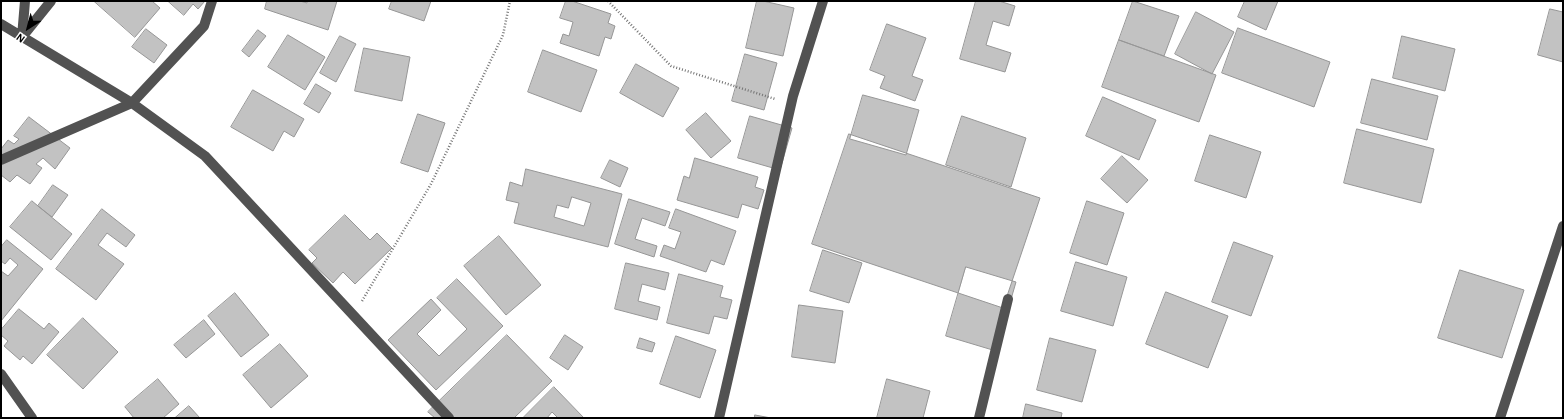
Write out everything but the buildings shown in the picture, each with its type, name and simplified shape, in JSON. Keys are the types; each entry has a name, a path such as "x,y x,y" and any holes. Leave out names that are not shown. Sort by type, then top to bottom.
{"street":[{"path":"22,37 25,1"},
{"path":"22,37 51,1"},
{"path":"1,160 132,103 204,26 212,1"},
{"path":"719,418 791,104 823,1"},
{"path":"1,24 132,103 205,156 449,418"},
{"path":"1500,418 1563,226"},
{"path":"979,418 1008,299"},
{"path":"1,374 32,418"}],"path":[{"path":"353,316 431,184 502,35 510,1"},
{"path":"608,1 671,66 791,104"}]}
